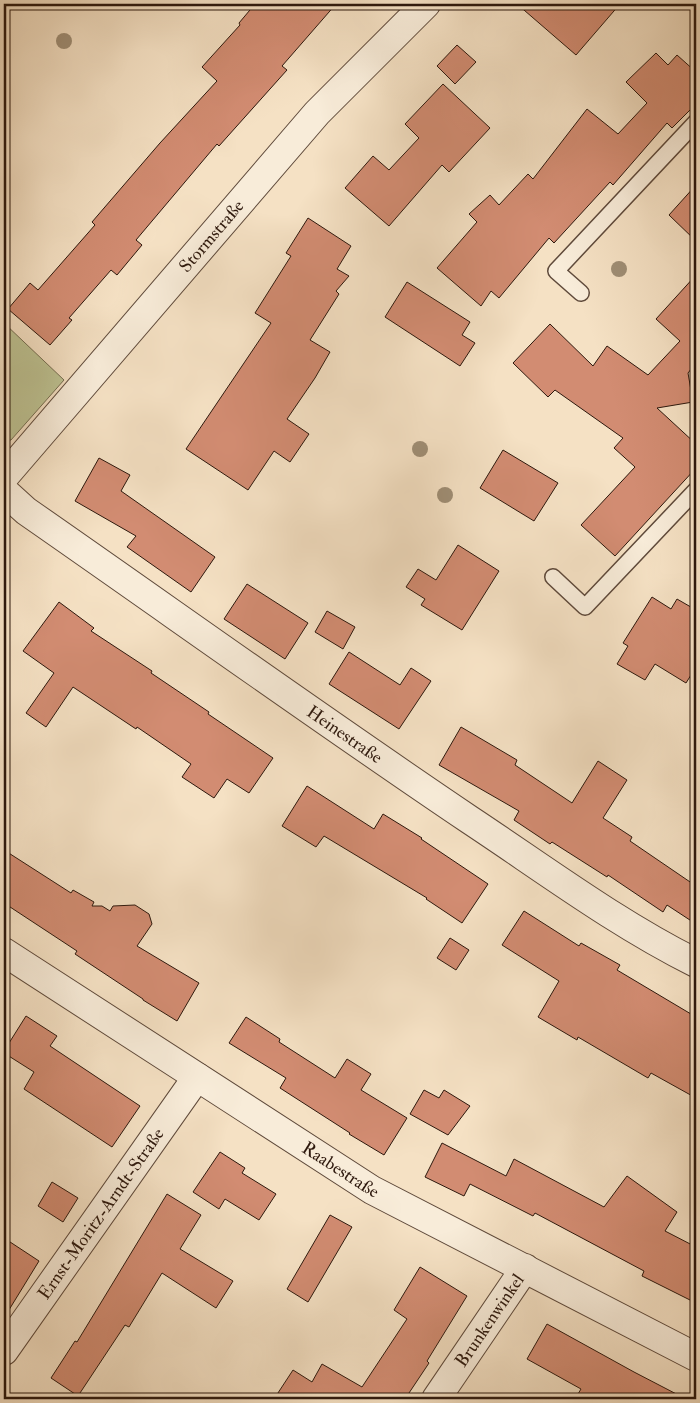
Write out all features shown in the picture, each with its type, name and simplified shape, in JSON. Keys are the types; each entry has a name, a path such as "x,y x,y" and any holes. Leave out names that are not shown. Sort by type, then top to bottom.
{"street":[{"name":"Stormstraße","path":"4,477 317,113 426,4"},
{"name":"Heinestraße","path":"4,491 26,511 383,762 603,909 661,945 696,963"},
{"name":"Raabestraße","path":"4,952 372,1190 696,1357"},
{"name":"Ernst-Moritz-Arndt-Straße","path":"4,1351 197,1077"},
{"name":"Brunkenwinkel","path":"436,1399 525,1268"}],"lane":[{"path":"581,293 556,271 696,122"},
{"path":"553,577 585,607 696,490"}],"green space":[{"path":"4,323 64,380 11,440 4,441"}],"building":[{"path":"255,4 336,4 282,66 287,70 219,146 217,144 136,240 142,245 117,275 111,270 69,318 72,320 50,345 8,309 30,283 38,290 95,225 92,222 160,143 217,81 202,67 240,25 239,23"},
{"path":"517,4 620,4 576,55"},
{"path":"457,45 476,62 455,84 437,66"},
{"path":"656,53 668,65 677,55 696,72 696,104 672,128 667,123 613,185 610,182 554,243 549,238 499,298 491,291 481,306 437,268 477,222 469,214 490,195 499,205 528,174 533,179 587,109 618,134 647,103 626,82"},
{"path":"443,84 490,128 449,172 442,165 389,226 345,188 373,156 389,170 419,138 405,124"},
{"path":"696,185 696,241 669,215"},
{"path":"308,218 351,246 337,269 349,276 336,291 339,294 310,340 330,352 287,419 309,434 290,462 274,451 248,490 186,449 271,323 255,313 291,256 286,253"},
{"path":"696,275 696,363 688,373 693,402 657,408 696,444 696,468 615,556 581,525 635,467 614,448 623,438 555,390 548,397 513,363 550,324 593,366 607,346 648,375 680,341 656,319"},
{"path":"407,282 470,322 462,335 475,343 460,366 385,317"},
{"path":"503,450 558,483 534,521 480,488"},
{"path":"99,458 130,475 121,491 215,557 191,592 127,547 136,536 75,501"},
{"path":"458,545 499,571 462,630 421,605 425,599 406,587 418,569 436,580"},
{"path":"247,584 308,623 285,659 224,619"},
{"path":"652,597 671,609 677,599 696,610 696,667 686,683 655,664 645,680 617,664 628,646 623,643"},
{"path":"59,602 94,628 91,631 152,671 151,673 209,712 208,714 273,758 249,793 227,779 214,798 182,777 191,764 73,687 46,727 26,713 54,673 23,651"},
{"path":"327,611 355,627 343,649 315,632"},
{"path":"349,652 400,685 411,668 431,681 399,729 329,684"},
{"path":"461,727 517,760 515,765 572,803 598,761 627,780 603,818 632,837 630,841 696,886 696,924 667,905 663,912 608,875 607,877 552,842 550,844 514,820 519,811 439,765"},
{"path":"307,786 374,829 383,814 422,838 488,884 462,923 427,898 324,836 316,847 282,826"},
{"path":"4,850 71,893 73,890 94,902 92,906 102,906 110,911 113,906 135,905 149,914 152,924 137,946 199,983 177,1021 75,954 77,951 4,903"},
{"path":"524,911 579,946 581,943 620,965 617,970 696,1017 696,1098 651,1073 648,1078 578,1037 577,1040 538,1017 559,981 502,945"},
{"path":"450,938 469,950 456,970 437,958"},
{"path":"26,1016 57,1036 50,1046 140,1106 112,1147 24,1089 34,1072 4,1053 4,1051"},
{"path":"246,1017 280,1039 279,1042 335,1078 347,1059 371,1074 361,1090 407,1118 384,1155 280,1088 286,1078 229,1043"},
{"path":"424,1090 439,1098 444,1090 470,1106 448,1135 410,1114"},
{"path":"442,1143 506,1176 514,1159 604,1207 627,1176 677,1212 665,1231 696,1247 696,1303 642,1276 644,1271 535,1213 533,1216 470,1184 464,1196 425,1177"},
{"path":"220,1152 245,1168 242,1173 276,1194 259,1220 225,1199 219,1209 193,1192"},
{"path":"52,1182 78,1198 63,1222 38,1206"},
{"path":"167,1194 201,1215 180,1249 233,1281 216,1308 162,1273 129,1327 125,1325 78,1396 51,1378 75,1341 77,1342"},
{"path":"330,1215 352,1227 308,1302 287,1289"},
{"path":"4,1238 39,1261 4,1318"},
{"path":"420,1267 467,1296 427,1361 429,1363 405,1399 274,1399 293,1370 312,1382 322,1364 362,1387 407,1319 394,1310"},
{"path":"547,1324 686,1399 575,1399 581,1389 527,1359"}]}
